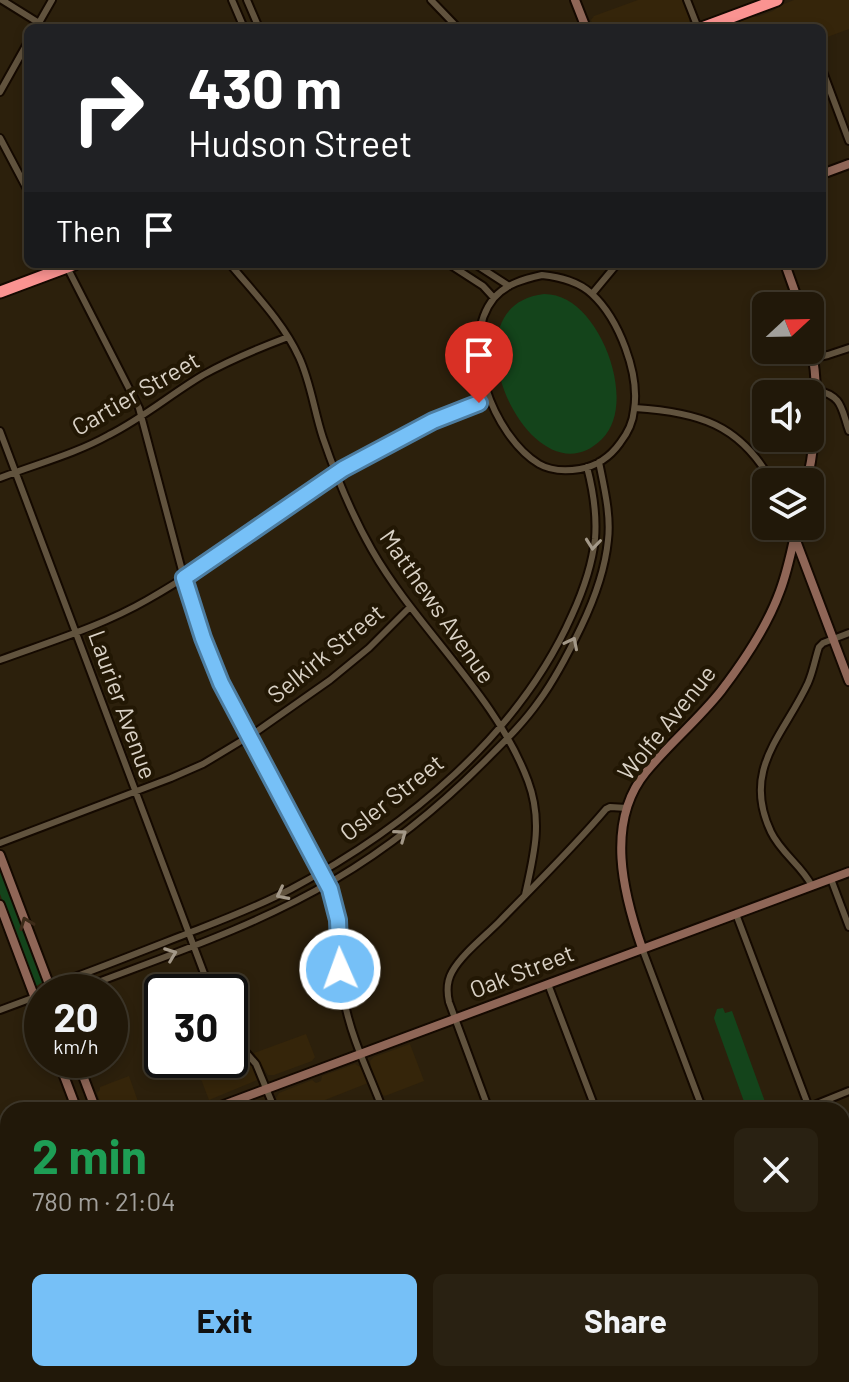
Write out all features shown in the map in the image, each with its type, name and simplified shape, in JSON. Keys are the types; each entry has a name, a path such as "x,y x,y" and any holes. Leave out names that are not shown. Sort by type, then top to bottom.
{"highway":[{"path":"711,24 777,0"},
{"path":"0,292 61,268"}],"main road":[{"path":"575,0 584,24"},
{"path":"826,173 849,164"},
{"path":"786,268 795,292"},
{"name":"Wolfe Avenue","path":"627,808 637,785 708,706 756,639 781,587 793,540"},
{"path":"795,540 849,681"},
{"path":"627,808 623,871 629,908 642,948"},
{"path":"0,855 45,974"},
{"name":"Oak Street","path":"231,1102 849,872"},
{"path":"0,905 28,974"},
{"path":"65,1078 74,1102"},
{"path":"84,1078 93,1102"}],"street":[{"path":"2,0 37,24"},
{"path":"39,24 52,0"},
{"path":"232,0 242,24"},
{"path":"247,0 257,24"},
{"path":"431,0 454,24"},
{"path":"687,0 698,24"},
{"path":"0,92 24,49"},
{"path":"826,80 849,141"},
{"path":"0,138 24,183"},
{"path":"70,268 141,417 184,578 211,661 322,872 334,901 346,1007 380,1102"},
{"name":"Matthews Avenue","path":"233,268 277,321 299,357 336,474 371,549 410,607 500,727 528,781 535,807 537,840 525,895"},
{"path":"455,268 483,286 494,298"},
{"path":"481,268 509,286"},
{"path":"592,294 614,268"},
{"path":"542,275 577,283 592,294 622,338 632,370 635,408 622,440 612,453 599,462 573,470 553,469 539,464 505,429 488,399 479,358 480,331 486,310 494,298 509,286 542,275"},
{"name":"Cartier Street","path":"0,478 86,447 141,417 203,375 288,337"},
{"path":"824,356 849,348"},
{"path":"824,392 836,398 849,431"},
{"path":"0,660 144,603 336,474 413,430 488,399"},
{"path":"635,408 682,414 727,430 741,441 763,468"},
{"name":"Laurier Avenue","path":"0,431 204,974"},
{"name":"Osler Street","path":"118,974 262,917 327,884 410,829 459,788 507,740 553,680 597,589 608,539 607,504 599,462"},
{"name":"Osler Street","path":"88,974 258,906 322,872 403,818 449,780 516,709 542,673 566,629 590,570 595,539 594,507 587,467"},
{"name":"Selkirk Street","path":"0,843 203,764 249,737 330,680 369,648 410,607"},
{"path":"812,886 770,831 762,798 763,769 768,752 809,681 819,647 849,633"},
{"name":"Wolfe Avenue","path":"486,1102 448,996 451,974 575,846 606,809 627,808"},
{"path":"831,879 849,927"},
{"path":"736,914 804,1102"},
{"path":"642,948 700,1102"},
{"path":"548,984 593,1102"},
{"name":"Osler Street","path":"0,1010 24,1002"},
{"path":"248,1053 272,1102"},
{"path":"823,1102 849,1091"}],"shaded area":[{"path":"638,0 682,0 689,22 592,24 594,16"},
{"path":"794,0 849,0 849,29 826,38 826,24 730,24 757,17"},
{"path":"306,1034 315,1057 312,1061 268,1075 254,1053"},
{"path":"410,1044 424,1081 385,1096 381,1094 370,1061"},
{"path":"248,1059 257,1080 209,1100 201,1078 248,1078"},
{"path":"355,1064 362,1068 368,1083 326,1102 278,1102 279,1093 312,1080 316,1083 321,1081 322,1076"},
{"path":"129,1076 138,1102 100,1102 97,1093 100,1087"}],"green space":[{"path":"544,294 567,300 581,310 604,344 612,364 616,406 612,424 602,439 575,453 548,448 525,427 507,397 497,364 498,332 513,307"},
{"path":"0,864 41,974 30,974 0,894"},
{"path":"723,1008 725,1013 732,1011 765,1102 744,1102 714,1018 717,1009"}],"route":[{"path":"340,969 338,920 330,889 221,683 184,578 343,469 403,435 479,403"}]}
